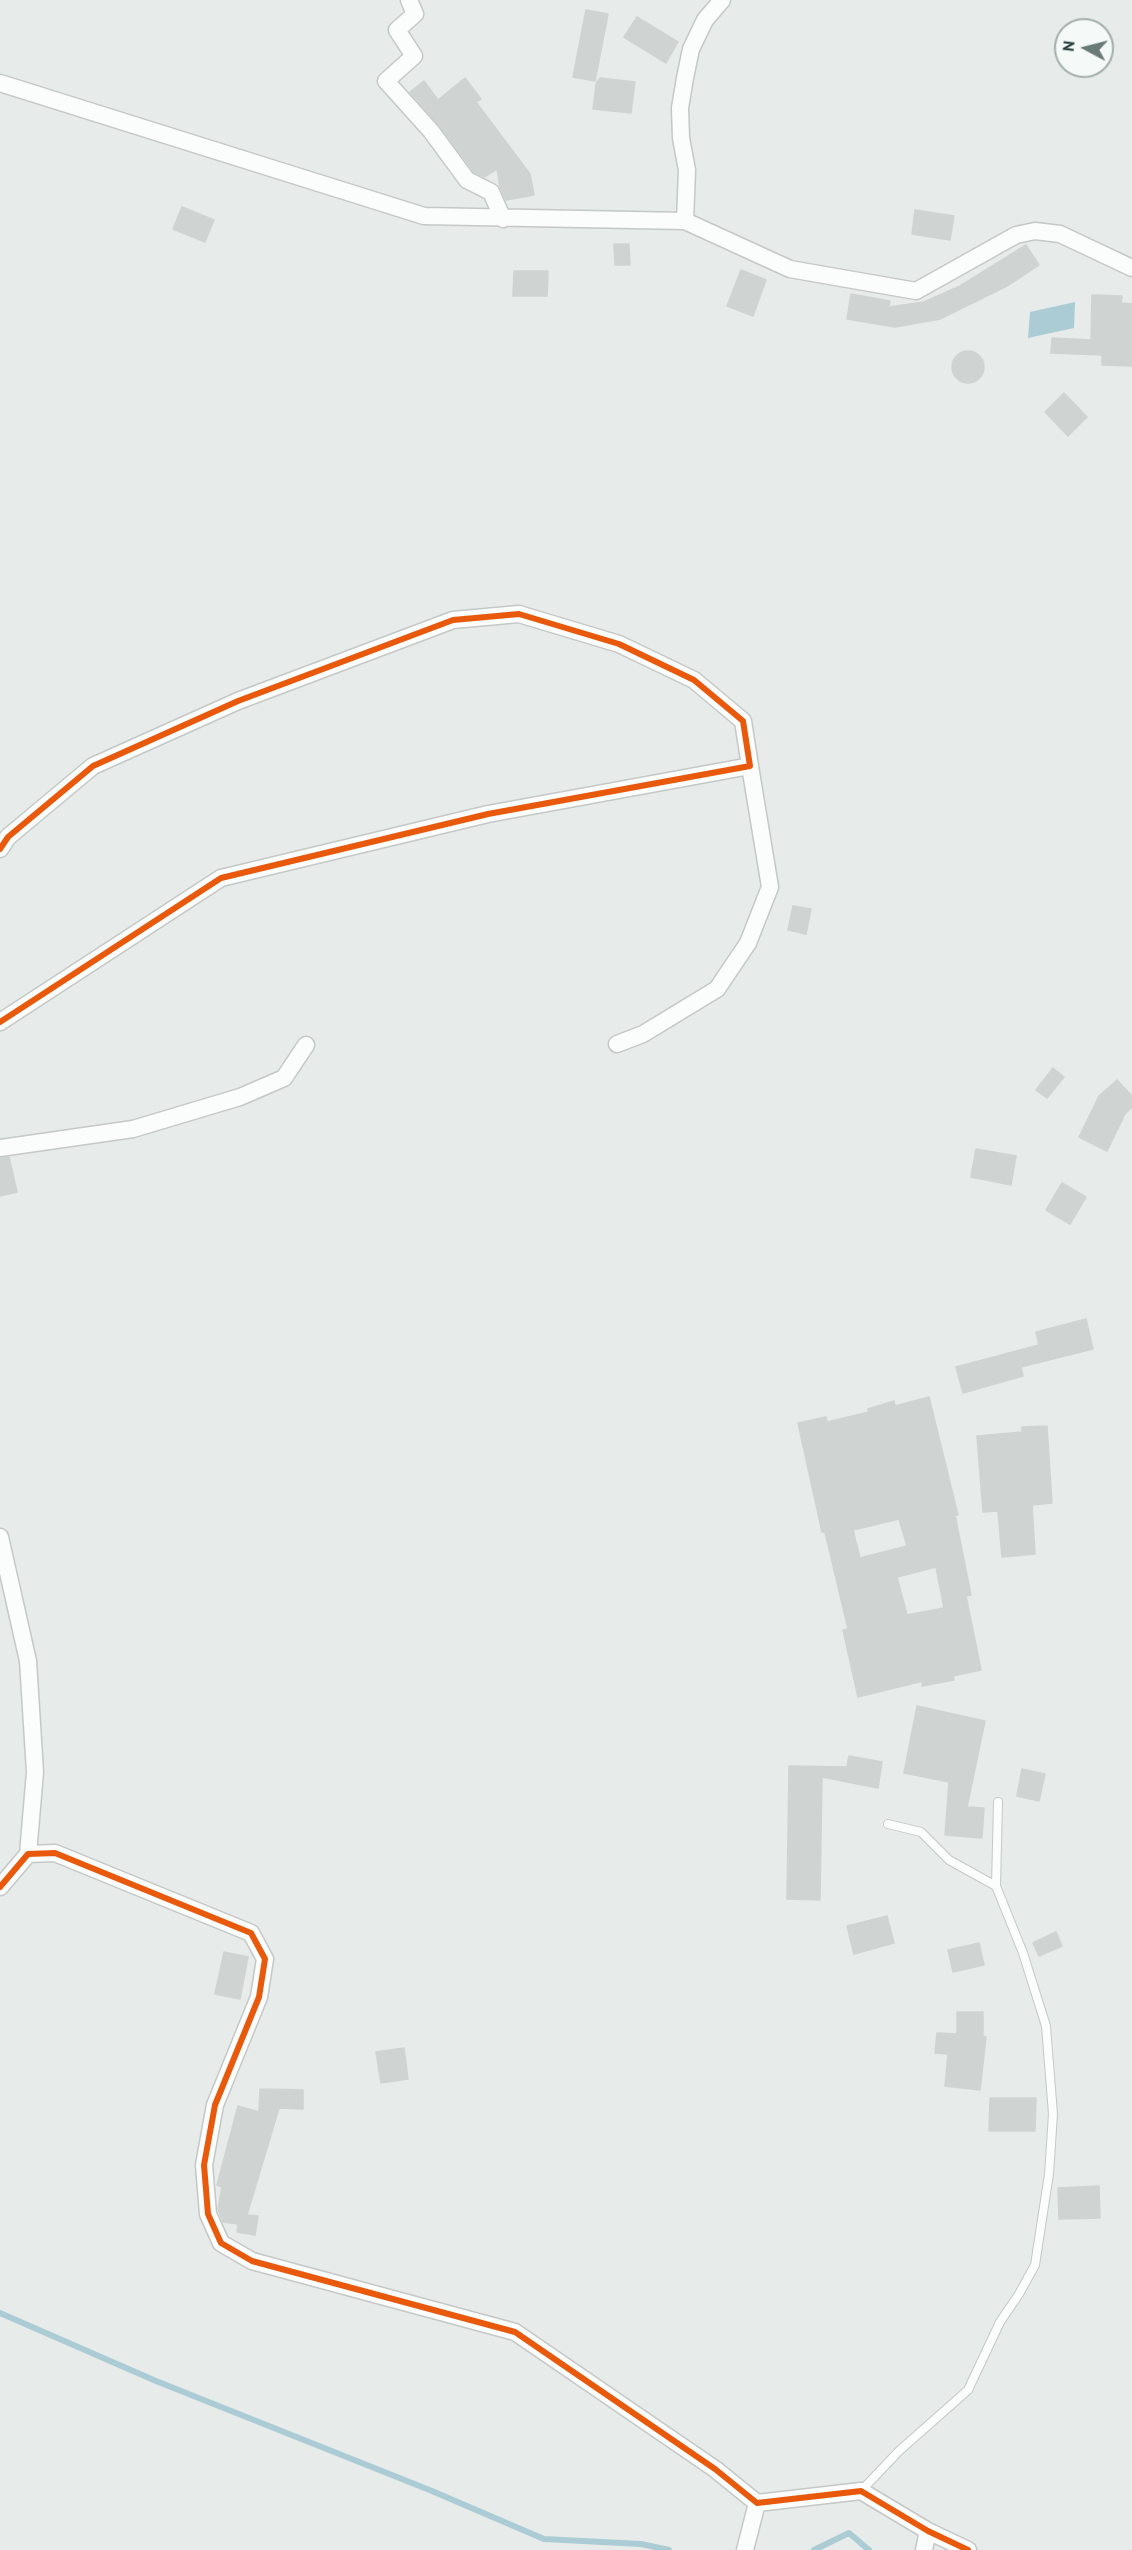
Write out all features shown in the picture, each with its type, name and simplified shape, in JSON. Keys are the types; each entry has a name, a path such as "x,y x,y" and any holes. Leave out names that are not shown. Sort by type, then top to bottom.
{"street":[{"path":"409,0 415,14 397,30 414,56 386,81 431,131 467,180 491,192 503,219"},
{"path":"685,221 687,170 681,138 680,108 685,78 692,50 705,20 722,0"},
{"path":"0,83 424,216 685,221 790,269 916,291 1016,235 1035,231 1060,234 1132,267"},
{"path":"0,849 8,837 93,766 238,701 453,620 519,614 619,644 694,680 742,721 770,888 748,943 717,988 643,1034 617,1044"},
{"path":"0,1022 221,878 489,814 750,766"},
{"path":"0,1149 133,1129 240,1097 284,1078 306,1045"},
{"path":"0,1537 28,1661 35,1772 28,1854 0,1887"},
{"path":"28,1854 55,1853 251,1933 265,1959 260,1997 215,2105 204,2166 208,2214 221,2243 252,2261 515,2332 715,2469 757,2503 861,2491 928,2531 968,2550"},
{"path":"745,2550 757,2503"},
{"path":"924,2550 928,2531"}],"lane":[{"path":"861,2491 899,2451 968,2390 1000,2322 1020,2294 1035,2265 1048,2174 1053,2114 1046,2026 1023,1953 996,1886 998,1802"},
{"path":"888,1824 921,1832 949,1860 996,1886"}],"water":[{"path":"1075,302 1074,328 1028,338 1030,312"}],"building":[{"path":"586,10 608,14 595,81 573,77"},
{"path":"637,17 678,42 666,63 624,37"},
{"path":"465,78 481,99 476,102 530,174 534,195 506,200 500,187 497,169 485,177 474,172 439,125 410,92 424,81 438,100"},
{"path":"600,78 635,82 631,113 593,109 596,84"},
{"path":"182,207 214,220 205,242 173,229"},
{"path":"915,210 954,216 950,240 912,234"},
{"path":"614,244 629,244 630,265 615,265"},
{"path":"1026,245 1039,265 1009,285 940,319 895,327 847,319 851,294 890,301 889,307 924,302 960,286"},
{"path":"741,270 766,280 753,316 727,306"},
{"path":"514,271 548,271 547,296 513,296"},
{"path":"1092,295 1122,296 1121,303 1132,304 1132,366 1102,365 1102,355 1051,353 1052,338 1091,340"},
{"path":"968,351 980,355 984,367 980,379 968,383 956,379 952,367 956,355"},
{"path":"1064,393 1087,417 1068,436 1045,412"},
{"path":"793,906 811,909 806,934 788,930"},
{"path":"1053,1068 1064,1077 1047,1098 1036,1090"},
{"path":"1117,1080 1132,1096 1132,1107 1125,1114 1107,1151 1079,1137 1099,1096"},
{"path":"976,1149 1016,1156 1011,1185 971,1177"},
{"path":"9,1157 17,1192 0,1196 0,1158"},
{"path":"1062,1183 1086,1197 1070,1224 1046,1210"},
{"path":"1086,1319 1093,1349 1021,1367 1023,1376 963,1393 956,1367 1039,1345 1036,1332"},
{"path":"929,1397 958,1515 955,1515 971,1595 966,1596 981,1670 953,1676 954,1680 922,1686 923,1681 858,1697 843,1630 848,1629 825,1532 822,1532 798,1423 826,1417 827,1422 869,1412 868,1409 894,1401 895,1406","holes":["899,1519 907,1546 860,1558 853,1530","936,1567 944,1608 907,1615 897,1577"]},
{"path":"1047,1426 1052,1503 1032,1505 1035,1554 1002,1557 998,1511 983,1512 977,1436 1022,1432 1022,1427"},
{"path":"917,1706 985,1721 967,1807 984,1808 982,1838 945,1835 949,1782 904,1773"},
{"path":"849,1756 882,1762 878,1788 822,1777 820,1900 787,1899 789,1766 847,1767"},
{"path":"1022,1769 1045,1774 1039,1801 1017,1796"},
{"path":"887,1916 894,1943 854,1954 847,1926"},
{"path":"1056,1932 1062,1946 1039,1956 1033,1943"},
{"path":"979,1943 984,1965 953,1972 948,1950"},
{"path":"224,1952 248,1957 240,1999 215,1994"},
{"path":"957,2012 983,2012 983,2036 986,2037 980,2090 945,2086 948,2054 935,2053 937,2033 957,2034"},
{"path":"404,2048 408,2079 381,2083 376,2052"},
{"path":"260,2089 303,2090 303,2109 279,2108 247,2215 258,2216 255,2235 237,2232 238,2224 223,2222 218,2209 222,2187 217,2185 238,2106 259,2112"},
{"path":"990,2098 1036,2098 1035,2131 989,2131"},
{"path":"1099,2186 1100,2218 1059,2219 1058,2188"}],"waterway":[{"path":"0,2313 156,2381 432,2491 544,2539 641,2544 669,2550"},
{"path":"814,2550 849,2533 869,2550"}],"cycle path":[{"path":"0,849 8,837 93,766 238,701 453,620 519,614 619,644 694,680 743,721 750,766 488,814 221,878 0,1022"},
{"path":"0,1887 28,1854 55,1853 251,1933 265,1959 259,1997 215,2105 204,2165 208,2214 221,2243 252,2261 515,2332 715,2469 757,2503 861,2491 928,2531 968,2550"}]}
